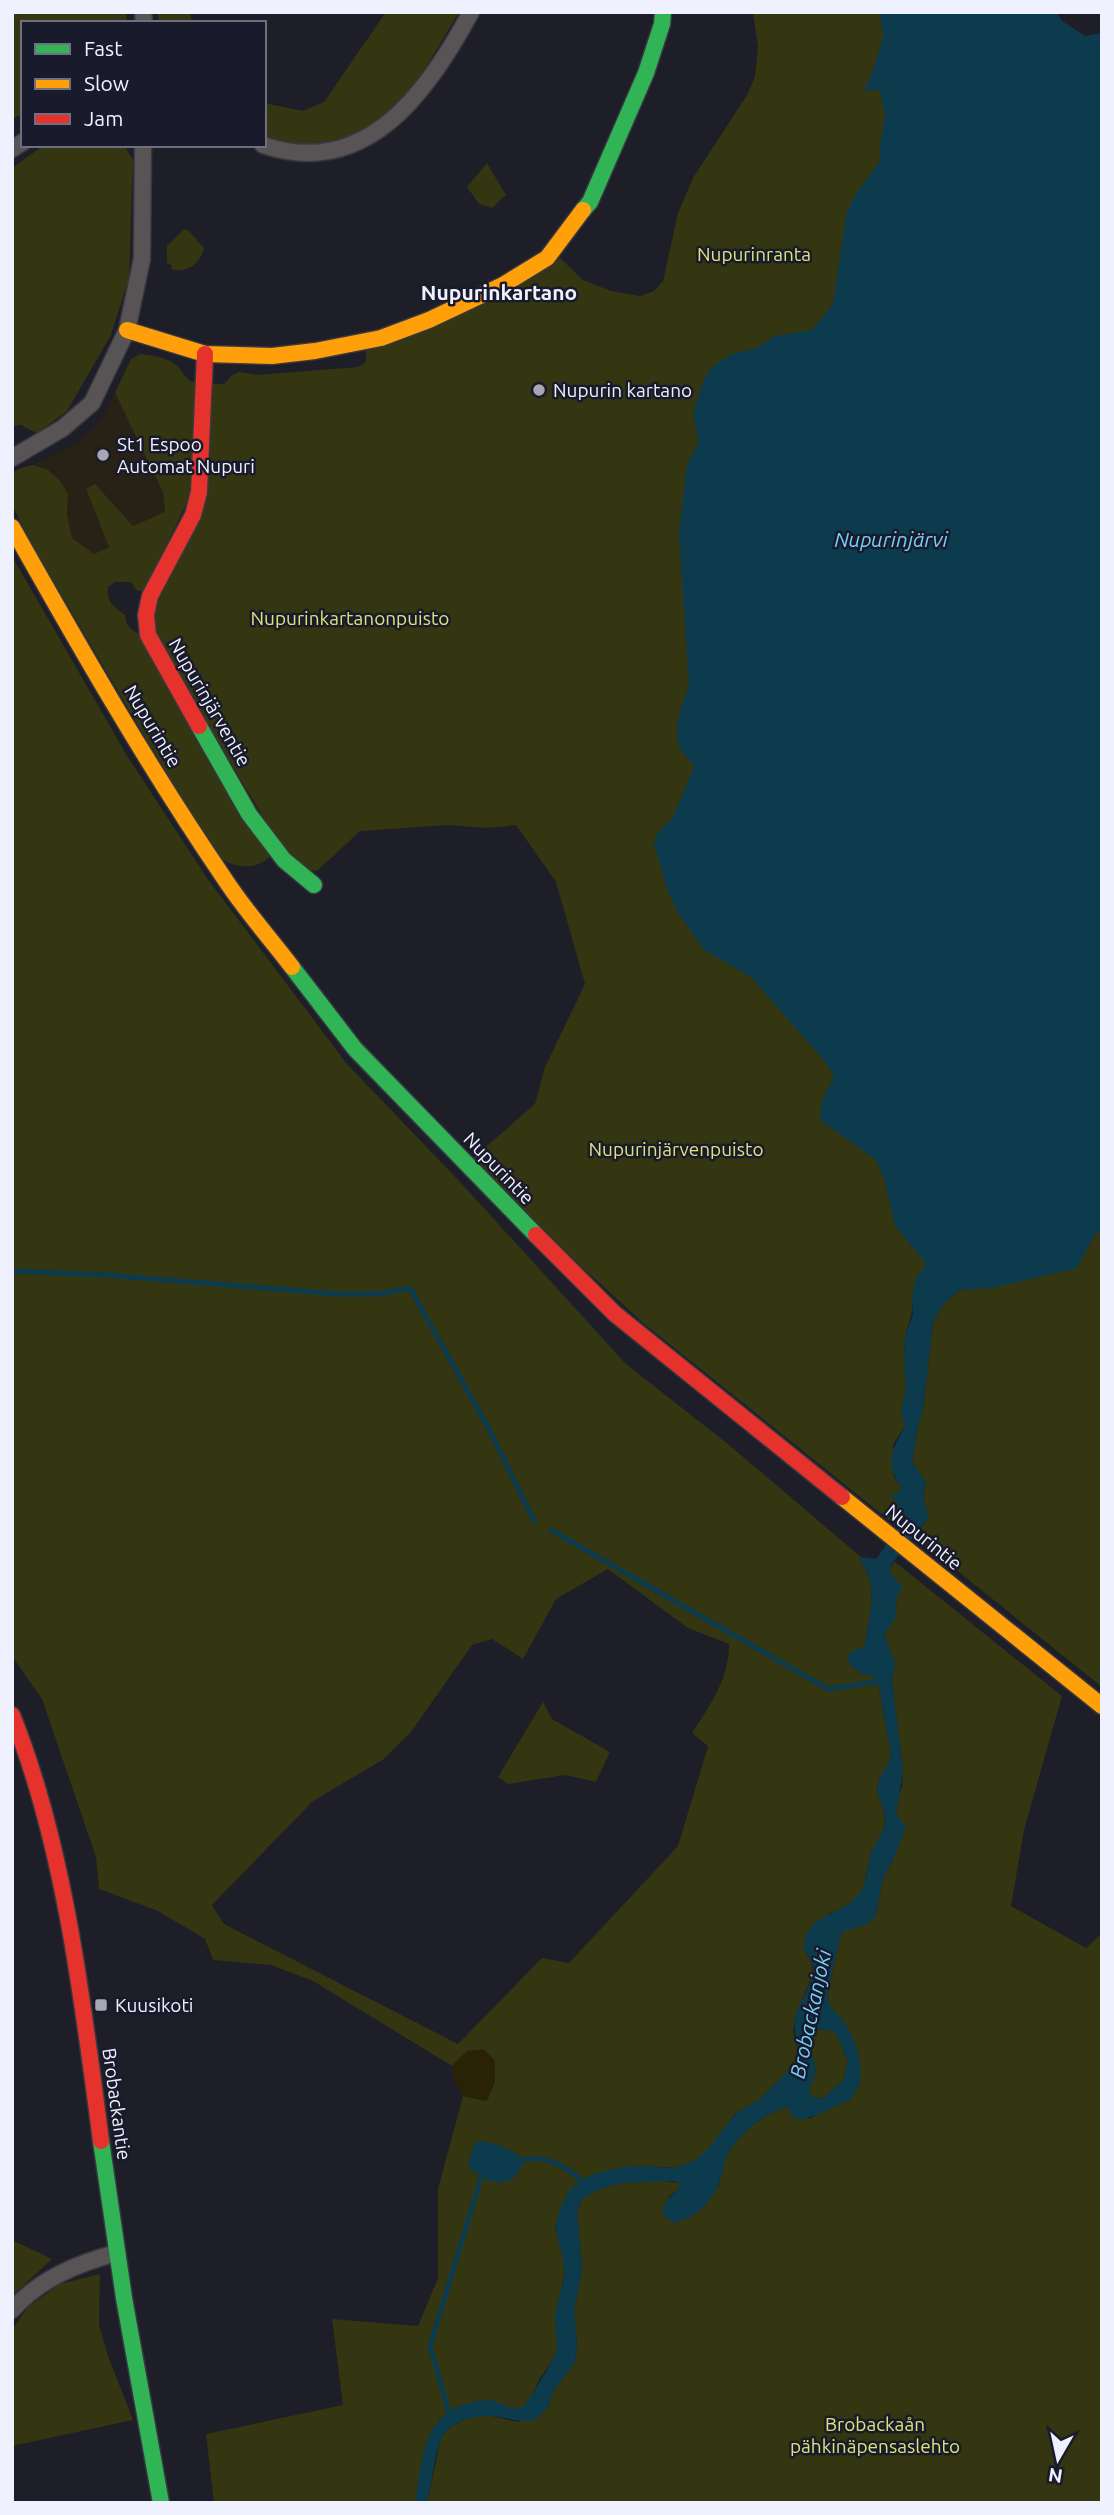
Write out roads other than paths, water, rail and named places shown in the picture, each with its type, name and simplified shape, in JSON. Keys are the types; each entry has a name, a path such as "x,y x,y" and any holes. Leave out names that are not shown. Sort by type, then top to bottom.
{"street":[{"path":"266,146 283,152 323,152 363,141 397,116 428,80 471,12"},
{"path":"127,330 205,354 272,356 314,351 381,338 454,309 503,285 547,258 590,202 646,72 662,24 663,12"},
{"path":"12,458 63,428 92,402 127,330 142,259 143,147"},
{"name":"Nupurinjärventie","path":"205,354 199,492 194,515 150,596 146,615 148,635 249,814 284,860 314,885"},
{"name":"Nupurintie","path":"12,527 136,741 225,880 355,1049 615,1314 1102,1706"},
{"name":"Brobackantie","path":"12,1715 29,1756 41,1800 65,1911 85,2026 131,2346 161,2503"},
{"path":"12,2310 29,2291 86,2261 116,2253"}],"water":[{"name":"Nupurinjärvi","path":"880,12 1057,12 1062,21 1085,36 1102,33 1102,1229 1094,1236 1077,1268 992,1288 960,1290 944,1303 933,1322 923,1409 912,1462 926,1482 923,1500 929,1517 892,1563 889,1572 903,1588 897,1595 895,1618 884,1635 895,1662 892,1680 903,1771 896,1814 906,1827 883,1878 876,1915 869,1923 841,1933 827,1996 830,2006 850,2032 856,2048 861,2073 856,2090 850,2100 811,2117 799,2120 791,2115 789,2107 772,2113 755,2124 728,2153 717,2187 709,2201 697,2213 682,2220 674,2223 664,2216 666,2201 681,2184 674,2181 621,2183 597,2190 582,2199 577,2211 582,2269 574,2312 577,2344 575,2362 552,2393 549,2406 535,2420 481,2416 461,2422 444,2433 435,2461 427,2503 415,2503 425,2445 438,2421 463,2405 478,2401 490,2400 512,2408 523,2406 554,2357 557,2344 555,2315 564,2268 556,2224 568,2193 574,2186 591,2175 621,2168 673,2168 688,2164 704,2153 737,2113 761,2098 794,2063 798,2049 795,2018 813,1970 804,1949 806,1936 818,1921 853,1901 860,1892 872,1850 884,1826 885,1816 878,1784 891,1755 879,1687 874,1677 858,1671 847,1659 850,1652 865,1646 872,1602 870,1582 861,1557 876,1559 905,1519 892,1495 900,1491 901,1486 891,1462 894,1448 905,1425 901,1412 906,1387 905,1336 913,1315 915,1280 926,1264 895,1226 884,1177 875,1159 820,1120 822,1101 834,1076 826,1063 751,977 704,950 677,911 667,889 654,843 657,834 673,817 694,767 680,749 677,734 681,708 689,686 679,533 687,465 699,442 693,413 704,379 711,368 729,355 756,348 775,336 812,330 833,304 846,215 855,195 880,161 885,115 880,90 864,91 883,38","holes":["819,2029 832,2031 837,2035 848,2061 843,2081 822,2099 812,2097 809,2091 815,2068 810,2049 813,2032"]},
{"path":"479,2141 503,2147 524,2160 514,2177 501,2183 494,2182 469,2168 474,2145"}],"waterway":[{"path":"12,1271 106,1275 339,1294 377,1294 410,1288 490,1431 534,1521"},
{"path":"551,1530 828,1689 883,1681"},
{"path":"520,2161 538,2159 556,2163 586,2184"},
{"path":"450,2416 430,2346 481,2178 485,2176"}],"place":[{"name":"Nupurin kartano","path":"539,390"},
{"name":"St1 Espoo Automat Nupuri","path":"103,455"},
{"name":"Kuusikoti","path":"101,2005"}],"district":[{"name":"Nupurinkartano","path":"499,293"}],"park label":[{"name":"Nupurinranta","path":"754,254"},
{"name":"Nupurinkartanonpuisto","path":"350,618"},
{"name":"Nupurinjärvenpuisto","path":"676,1149"},
{"name":"Brobackaån pähkinäpensaslehto","path":"875,2435"}],"water label":[{"name":"Brobackanjoki","path":"811,2014"}]}
